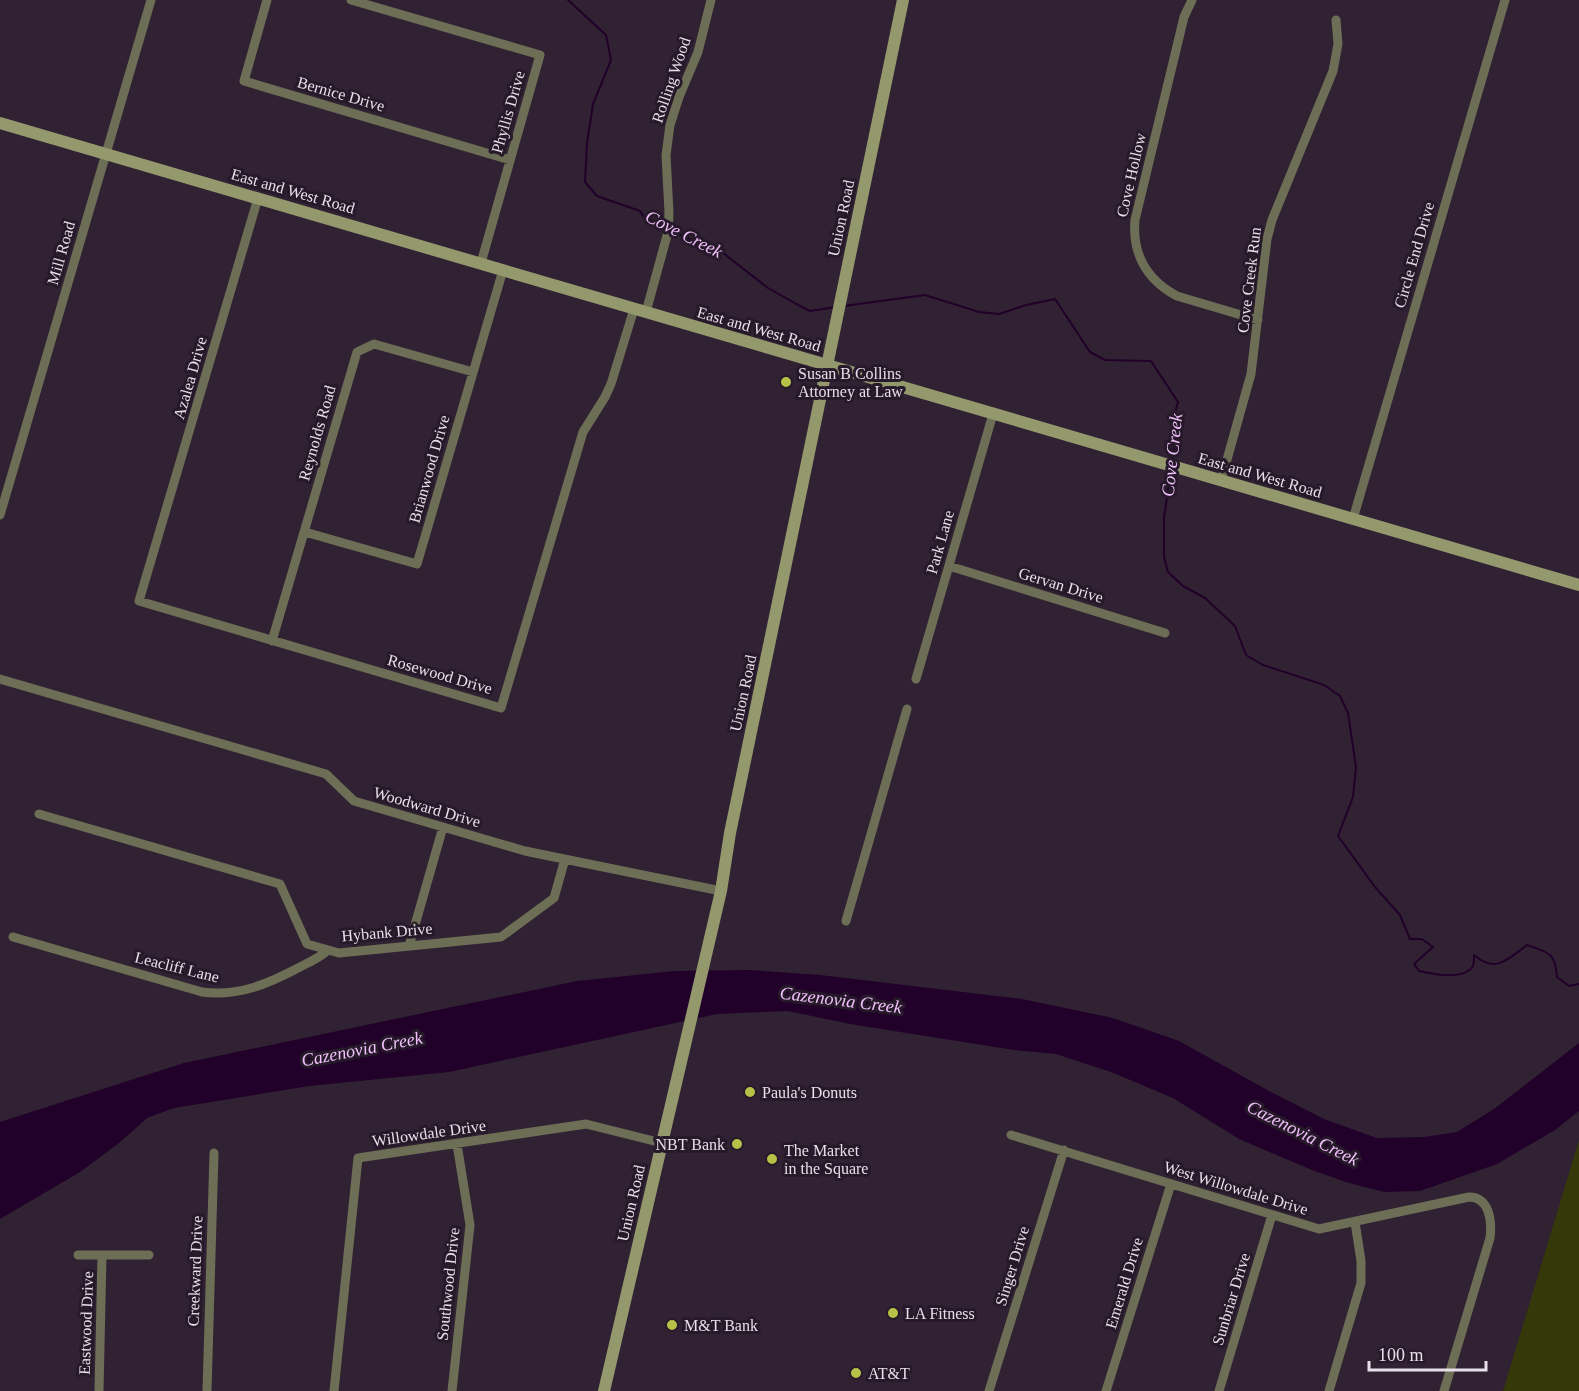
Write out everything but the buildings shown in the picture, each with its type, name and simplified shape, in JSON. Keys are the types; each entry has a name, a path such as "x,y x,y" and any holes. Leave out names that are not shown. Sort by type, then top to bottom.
{"street":[{"name":"Mill Road","path":"0,515 151,0"},
{"name":"Bernice Drive","path":"267,0 244,81 510,160"},
{"name":"Phyllis Drive","path":"351,0 540,55 481,263"},
{"name":"Rolling Wood","path":"646,312 668,232 666,155 670,125 679,96 698,52 711,0"},
{"name":"Union Road","path":"604,1391 683,1045 721,891 730,833 903,0"},
{"name":"Cove Hollow","path":"1192,0 1184,17 1135,220 1137,250 1147,273 1177,296 1258,320"},
{"name":"Circle End Drive","path":"1353,519 1504,0"},
{"name":"Cove Creek Run","path":"1221,481 1247,393 1255,355 1267,239 1272,220 1333,71 1338,44 1336,20"},
{"name":"East and West Road","path":"0,123 1579,585"},
{"name":"Azalea Drive","path":"150,566 258,198"},
{"name":"Brianwood Drive","path":"304,532 417,564 503,270"},
{"name":"Rosewood Drive","path":"150,566 139,602 501,708 584,432 611,384 634,309"},
{"name":"Reynolds Road","path":"272,641 357,352 374,344 473,372"},
{"name":"Park Lane","path":"916,679 993,414"},
{"name":"Gervan Drive","path":"949,566 1165,633"},
{"name":"Woodward Drive","path":"0,679 326,774 354,801 525,851 721,891"},
{"path":"846,921 907,709"},
{"name":"Hybank Drive","path":"39,814 280,884 307,944 339,953 501,937 554,898 565,859"},
{"path":"409,946 444,827"},
{"name":"Leacliff Lane","path":"13,937 202,992 216,994 241,992 268,983 328,950"},
{"name":"Willowdale Drive","path":"334,1391 358,1158 586,1124 662,1143"},
{"name":"West Willowdale Drive","path":"1011,1135 1319,1229 1469,1197 1479,1199 1486,1207 1490,1218 1490,1238 1444,1391"},
{"name":"Southwood Drive","path":"452,1391 470,1225 457,1144"},
{"name":"Singer Drive","path":"989,1391 1064,1150"},
{"name":"Creekward Drive","path":"207,1391 214,1153"},
{"name":"Emerald Drive","path":"1107,1391 1171,1184"},
{"name":"Sunbriar Drive","path":"1219,1391 1272,1215"},
{"path":"1329,1391 1361,1283 1361,1261 1355,1222"},
{"name":"Eastwood Drive","path":"78,1255 148,1255"},
{"name":"Eastwood Drive","path":"99,1391 102,1255"}],"green space":[{"path":"1579,1140 1579,1391 1503,1391"}],"water":[{"name":"Cazenovia Creek","path":"749,970 820,975 1022,999 1113,1018 1179,1041 1324,1119 1377,1138 1424,1137 1457,1132 1494,1109 1579,1043 1579,1111 1555,1130 1497,1164 1420,1191 1384,1192 1312,1170 1239,1139 1173,1098 1111,1072 1056,1054 1014,1050 850,1024 788,1011 717,1014 449,1072 309,1086 174,1108 147,1118 119,1143 80,1172 0,1219 0,1122 184,1063 577,981 675,971"}],"waterway":[{"name":"Cove Creek","path":"568,0 606,35 611,60 593,104 587,143 585,182 597,196 640,211 644,217 665,227"},
{"name":"Cove Creek","path":"670,230 714,246 768,288 810,311 836,307"},
{"name":"Cove Creek","path":"844,306 925,295 979,312 999,314 1055,299 1090,352 1105,360 1151,361 1178,402 1172,422 1177,431 1172,461"},
{"name":"Cove Creek","path":"1171,469 1164,518 1164,557 1168,572 1183,586 1205,598 1235,626 1246,655 1263,665 1324,685 1340,696 1348,713 1356,767 1353,797 1338,836 1375,887 1400,915 1410,939 1422,939 1433,947 1414,964 1419,971 1432,974 1463,974 1473,966 1474,955 1482,961 1495,964 1508,959 1527,945 1550,955 1555,963 1557,977 1569,986 1579,984"}],"place":[{"name":"Susan B Collins Attorney at Law","path":"786,382"},
{"name":"Paula's Donuts","path":"750,1092"},
{"name":"NBT Bank","path":"737,1144"},
{"name":"The Market in the Square","path":"772,1159"},
{"name":"LA Fitness","path":"893,1313"},
{"name":"M&T Bank","path":"672,1325"},
{"name":"AT&T","path":"856,1373"}]}
